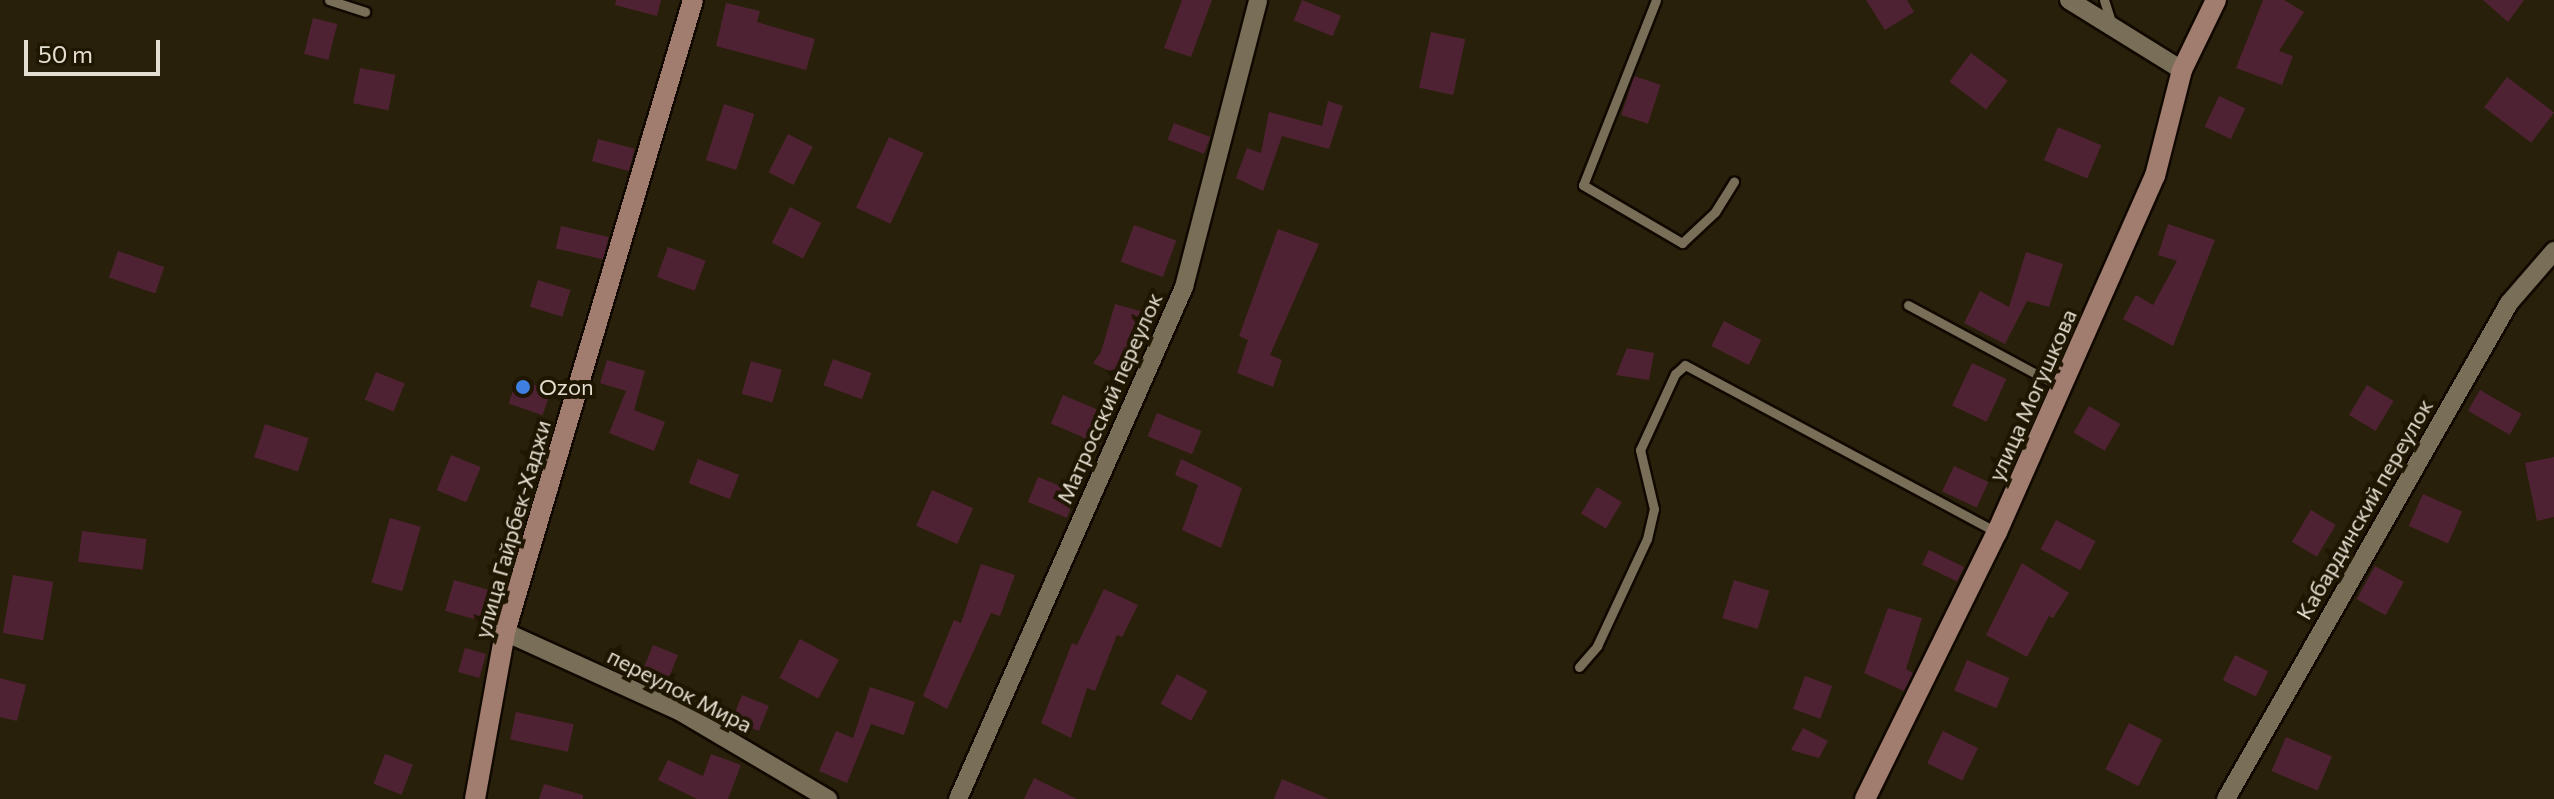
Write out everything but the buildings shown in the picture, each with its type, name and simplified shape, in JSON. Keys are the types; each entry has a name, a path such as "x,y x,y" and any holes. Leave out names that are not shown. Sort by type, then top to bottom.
{"street":[{"name":"улица Гайрбек-Хаджи","path":"475,799 505,632 693,0"},
{"name":"Матросский переулок","path":"958,799 1184,287 1258,0"},
{"path":"2069,0 2182,70"},
{"name":"улица Могушкова","path":"1865,799 1997,532 2155,176 2182,70 2216,0"},
{"name":"Кабардинский переулок","path":"2226,799 2509,303 2554,251"},
{"name":"переулок Мира","path":"505,632 681,712 828,799"}],"lane":[{"path":"329,0 365,12"},
{"path":"1656,0 1583,185 1682,243 1715,212 1734,182"},
{"path":"2104,0 2113,28"},
{"path":"1908,305 2061,387"},
{"path":"1579,667 1597,646 1647,539 1654,509 1640,450 1675,374 1685,365 1997,532"}],"place":[{"name":"Ozon","path":"523,387"}]}
